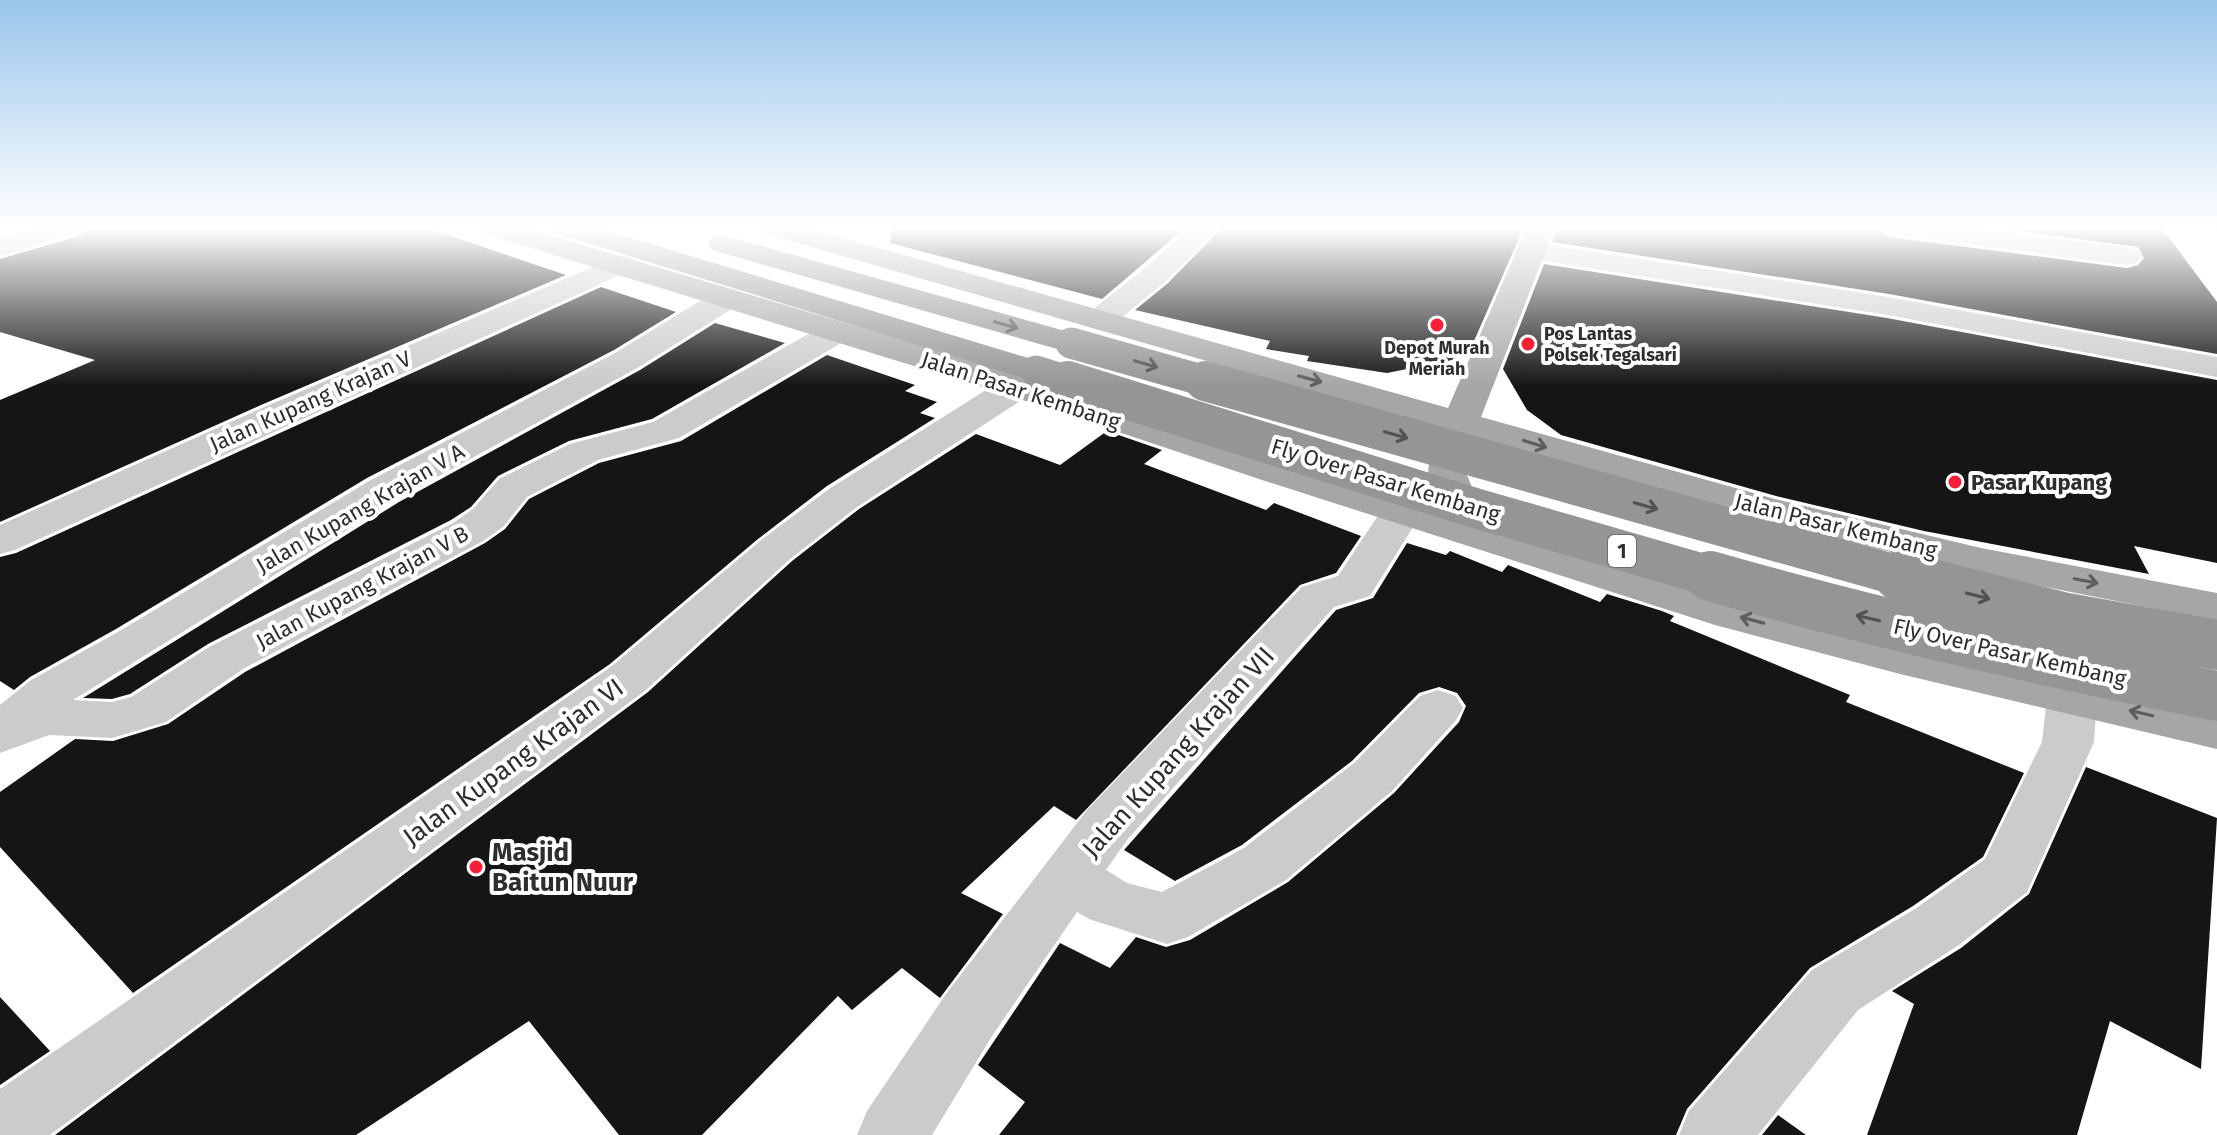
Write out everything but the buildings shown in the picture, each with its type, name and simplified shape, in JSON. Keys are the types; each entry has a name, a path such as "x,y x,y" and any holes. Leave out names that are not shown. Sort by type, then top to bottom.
{"highway":[{"name":"Fly Over Pasar Kembang","path":"737,280 1554,532 1828,609 2129,681 2217,696"},
{"name":"Fly Over Pasar Kembang","path":"849,280 1858,566 2062,617 2217,645"}],"main road":[{"name":"Jalan Pasar Kembang","path":"671,280 1018,386 1153,432 1731,615 1900,658 2217,731"},
{"name":"Jalan Pasar Kembang","path":"962,280 1764,509 1981,561 2217,607"},
{"path":"1460,422 1518,280"},
{"path":"1153,432 1207,412 1225,399 1237,372 1235,358"},
{"name":"Jalan Pasar Kembang","path":"1460,422 1445,470 1456,497 1489,526 1548,558"}],"street":[{"name":"Jalan Kupang Krajan V","path":"0,541 585,280"},
{"path":"1099,320 1149,280"},
{"path":"1751,280 2217,367"},
{"name":"Jalan Kupang Krajan V A","path":"2,734 49,692 135,643 383,490 627,360 727,298"},
{"name":"Jalan Kupang Krajan V B","path":"2,734 44,717 112,720 148,710 226,658 468,532 488,518 513,488 584,452 666,430 836,332"},
{"name":"Jalan Kupang Krajan VI","path":"0,1130 629,678 775,550 843,498 1018,386"},
{"name":"Jalan Kupang Krajan VII","path":"892,1135 969,1015 1107,825 1318,597 1354,586 1402,511"},
{"path":"1714,1135 1835,990 1937,927 2006,875 2068,742 2072,697"},
{"path":"1069,877 1110,902 1167,919 1265,864 1373,777 1438,708"}],"place":[{"name":"Depot Murah Meriah","path":"1437,325"},
{"name":"Pos Lantas Polsek Tegalsari","path":"1528,344"},
{"name":"Pasar Kupang","path":"1955,482"},
{"name":"Masjid Baitun Nuur","path":"476,867"}]}
